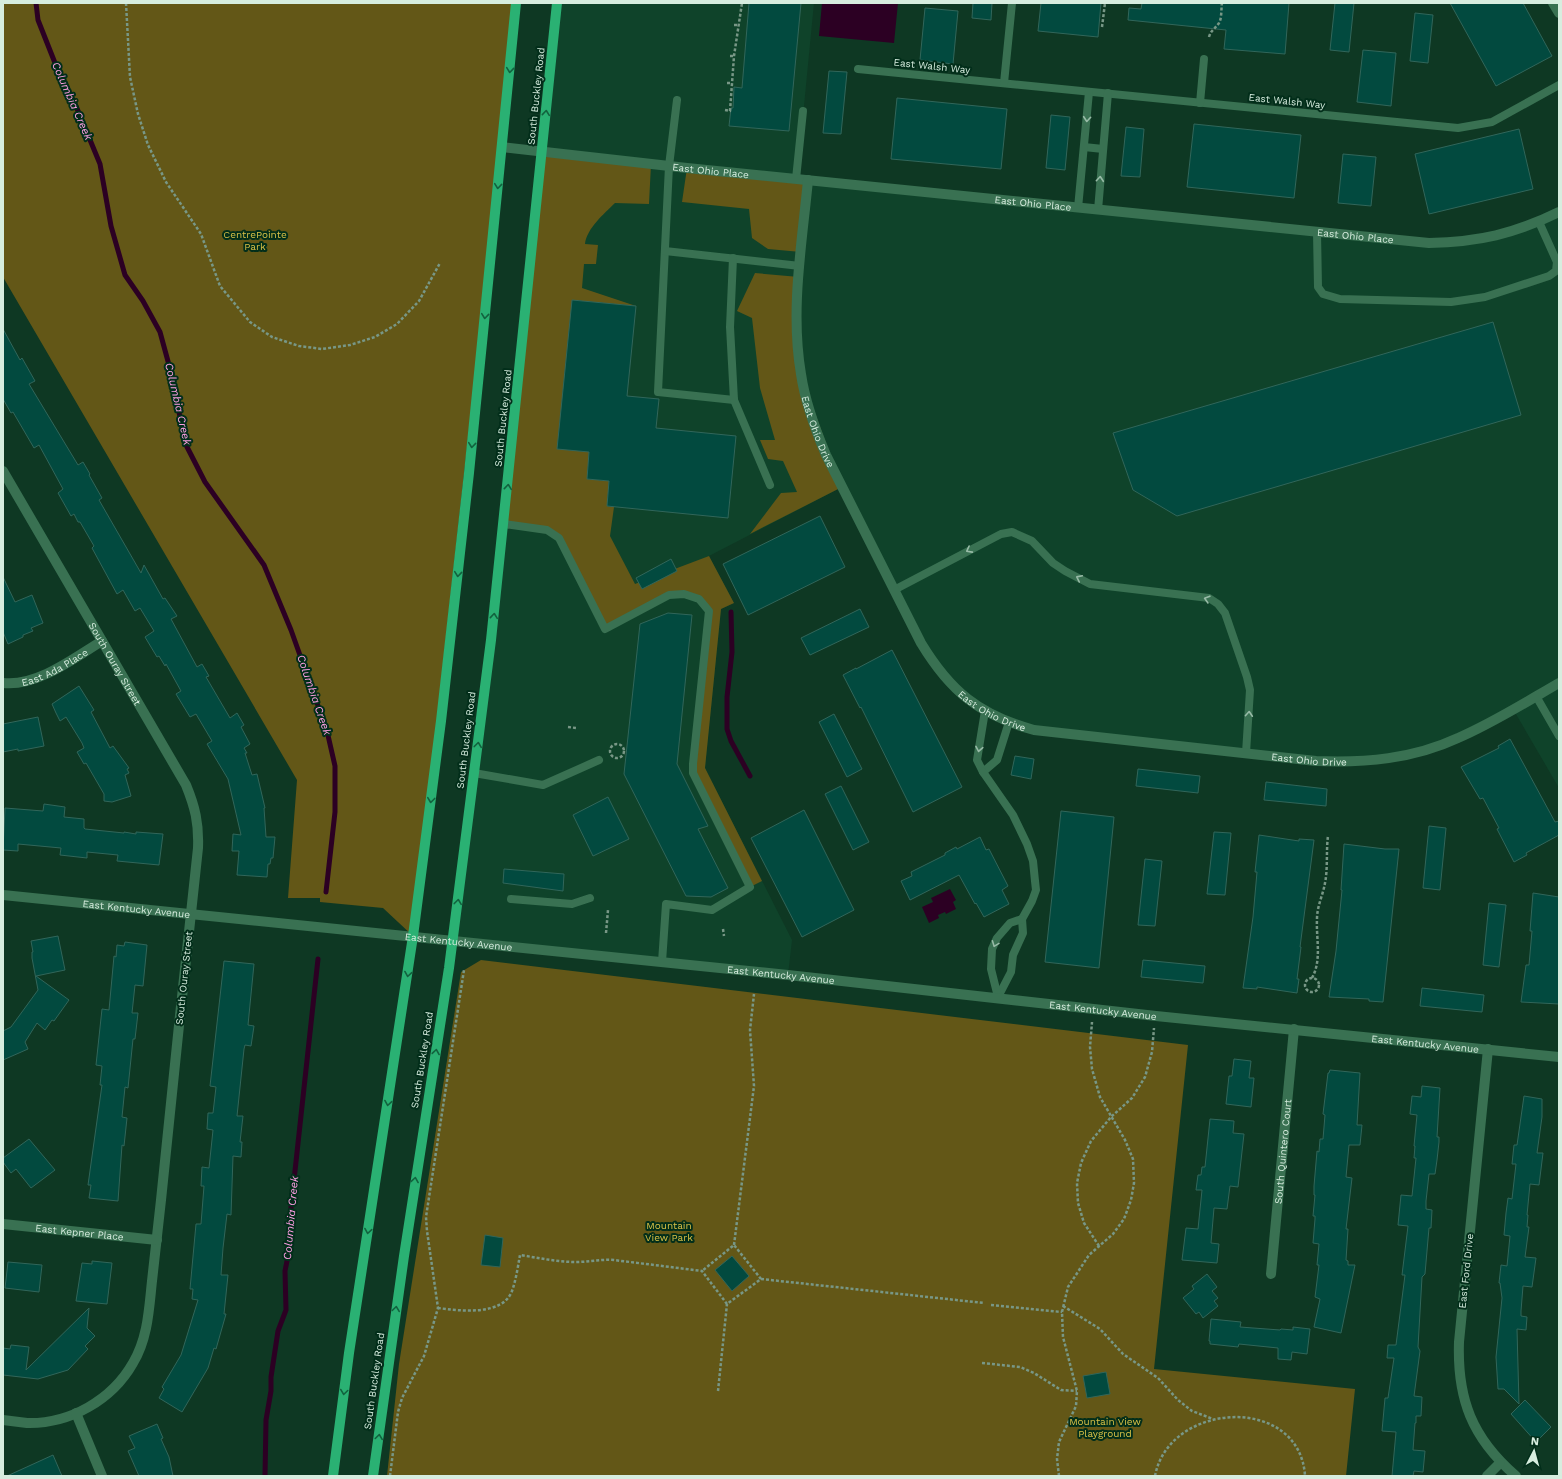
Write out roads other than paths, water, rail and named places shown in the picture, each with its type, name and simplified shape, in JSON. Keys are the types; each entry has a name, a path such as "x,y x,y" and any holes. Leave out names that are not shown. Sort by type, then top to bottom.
{"main road":[{"path":"333,1476 349,1353 413,936 444,699 469,473 516,3"},
{"name":"South Buckley Road","path":"373,1476 405,1249 453,940 491,640 557,3"}],"street":[{"path":"1553,3 1559,13"},
{"name":"East Ohio Place","path":"502,148 1429,243 1456,243 1510,233 1539,222 1559,212"},
{"name":"East Ohio Drive","path":"808,180 797,305 797,343 801,375 814,426 826,455 921,643 935,666 952,686 971,702 985,711 1009,722 1034,730 1051,733 1343,762 1372,761 1401,756 1430,749 1458,739 1559,683"},
{"name":"South Ouray Street","path":"3,471 186,785 195,806 198,830 198,848 157,1240 147,1327 142,1345 123,1378 105,1396 76,1413 64,1418 46,1422 27,1423 3,1420"},
{"name":"East Ada Place","path":"3,683 25,682 40,677 102,641"},
{"name":"East Kentucky Avenue","path":"3,894 998,997 1156,1016 1559,1057"},
{"name":"South Quintero Court","path":"1271,1274 1294,1029"},
{"name":"East Ford Drive","path":"1488,1049 1459,1342 1458,1366 1461,1389 1468,1412 1478,1433 1500,1463 1516,1476"},
{"name":"East Kepner Place","path":"3,1224 157,1240"},
{"path":"76,1413 102,1476"},
{"path":"1486,1476 1500,1463"}],"lane":[{"path":"1004,83 1012,3"},
{"path":"1200,103 1204,59"},
{"name":"East Walsh Way","path":"858,69 1458,128 1492,122 1558,85"},
{"path":"1078,208 1089,92"},
{"path":"1098,210 1108,93"},
{"path":"677,100 669,166 658,392 734,400"},
{"path":"796,179 803,111"},
{"path":"1084,147 1103,149"},
{"path":"1317,232 1318,287 1323,294 1340,299 1451,302 1485,297 1549,276 1556,271 1557,262 1539,222"},
{"path":"665,251 800,266"},
{"path":"733,258 730,326 734,400 770,485"},
{"path":"504,524 547,530 559,538 605,629 669,595 684,594 699,599 708,611 693,773 750,888 712,910 666,904 662,962"},
{"path":"894,590 1001,534 1012,532 1032,541 1053,564 1090,584 1209,598 1218,604 1225,614 1247,677 1250,690 1246,753"},
{"path":"1536,696 1559,736"},
{"path":"985,711 977,760 983,772 1013,815 1027,844 1033,862 1036,890 1022,919 1022,933 1013,955 1011,972 998,997"},
{"path":"983,772 997,760 1009,722"},
{"path":"474,772 543,785 599,760"},
{"path":"511,899 572,904 590,898"},
{"path":"998,997 991,969 992,949 997,938 1010,923 1022,919"}],"waterway":[{"name":"Columbia Creek","path":"36,3 38,20 55,63 76,106 100,164 111,226 125,275 143,301 160,332 172,376 185,443 205,482 264,565 291,630 327,731 335,766 335,812 326,892"},
{"path":"731,612 732,652 727,697 727,729 731,741 750,776"},
{"name":"Columbia Creek","path":"265,1476 266,1420 278,1331 286,1310 285,1271 290,1246 290,1217 318,959"}],"park label":[{"name":"CentrePointe Park","path":"255,240"},
{"name":"Mountain View Park","path":"669,1230"},
{"name":"Mountain View Playground","path":"1105,1426"}]}
